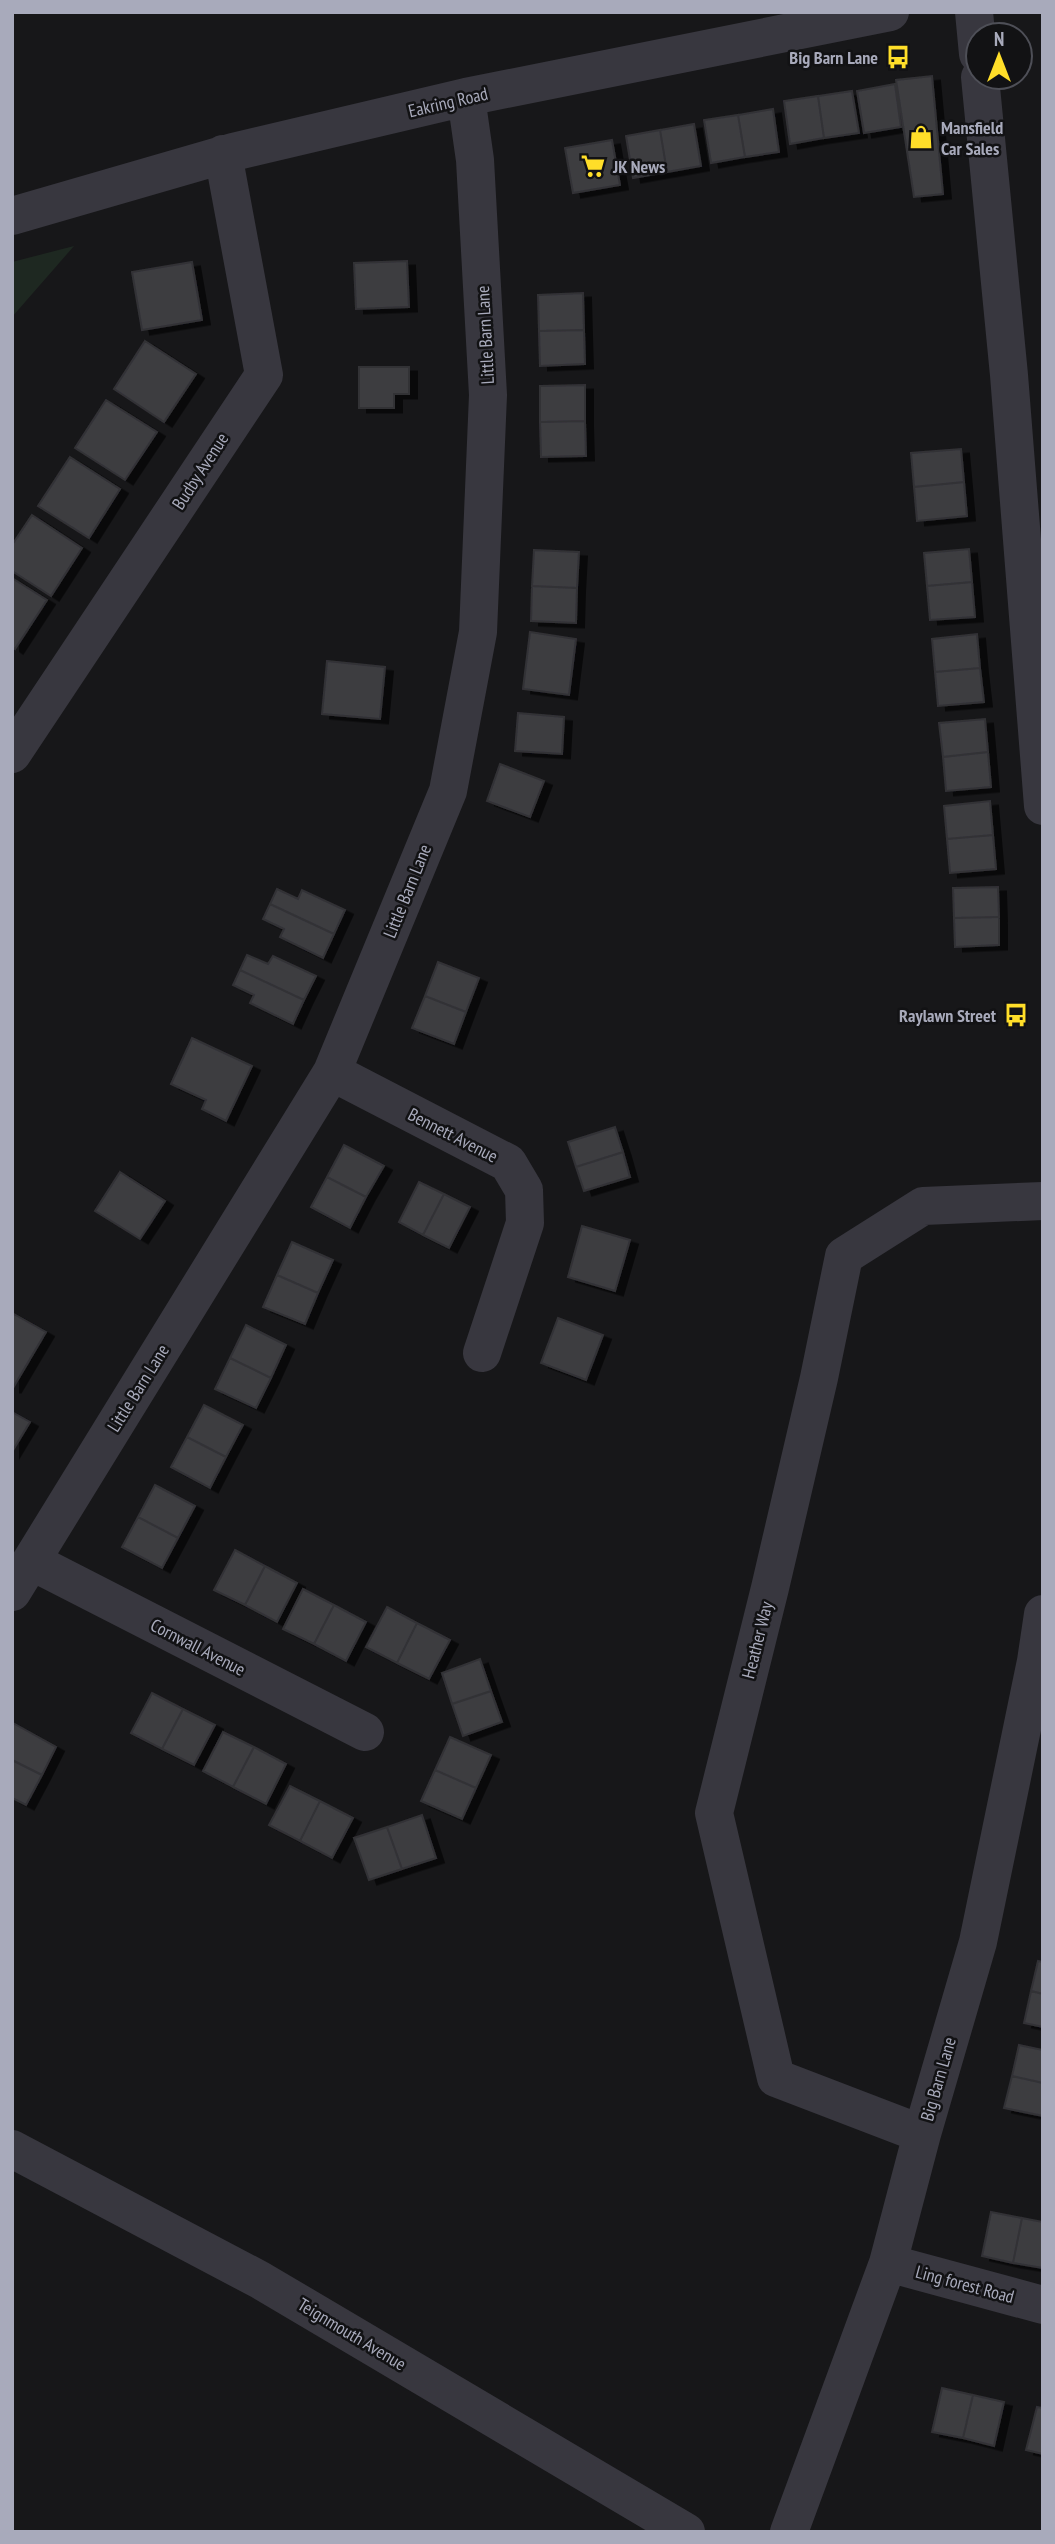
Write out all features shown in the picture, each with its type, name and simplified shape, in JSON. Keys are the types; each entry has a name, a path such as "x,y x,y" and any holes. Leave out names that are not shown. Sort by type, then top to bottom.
{"street":[{"name":"Eakring Road","path":"12,216 223,154 466,97 890,12"},
{"path":"981,91 1010,382 1043,806"},
{"name":"Little Barn Lane","path":"22,1577 332,1072 448,791 478,632 488,395 475,160 466,97"},
{"name":"Budby Avenue","path":"12,754 264,375 223,154"},
{"name":"Bennett Avenue","path":"332,1072 508,1163 524,1191 525,1223 482,1353"},
{"name":"Heather Way","path":"922,2134 776,2078 714,1813 774,1575 844,1256 923,1206 1043,1201"},
{"name":"Cornwall Avenue","path":"22,1577 365,1732"},
{"name":"Big Barn Lane","path":"789,2532 888,2263 978,1942 1037,1661 1043,1614"},
{"name":"Teignmouth Avenue","path":"12,2149 260,2280 686,2532"},
{"name":"Ling forest Road","path":"888,2263 1043,2305"}],"shaded area":[{"path":"74,246 12,317 12,262"}],"building":[{"name":"Mansfield Car Sales","path":"932,76 943,194 914,197 896,80"},
{"path":"895,84 901,127 864,133 857,91"},
{"path":"852,91 859,133 824,138 818,96"},
{"path":"818,96 824,138 790,144 784,101"},
{"path":"773,109 779,152 745,157 738,115"},
{"path":"738,115 745,157 711,163 704,120"},
{"path":"694,124 701,166 667,172 660,130"},
{"path":"660,130 667,172 633,178 626,136"},
{"name":"JK News","path":"612,140 620,185 573,193 565,148"},
{"path":"407,261 409,307 356,309 354,263"},
{"path":"192,262 202,320 142,330 132,272"},
{"path":"583,293 584,330 539,331 538,295"},
{"path":"584,330 585,364 540,366 539,331"},
{"path":"145,341 196,374 164,422 114,389"},
{"path":"359,367 409,367 409,394 394,394 394,408 359,408"},
{"path":"585,385 585,421 540,422 540,386"},
{"path":"106,400 157,432 125,480 75,448"},
{"path":"585,421 586,456 541,457 540,422"},
{"path":"961,449 964,482 914,487 911,453"},
{"path":"70,457 120,489 89,538 38,506"},
{"path":"964,482 967,516 917,521 914,487"},
{"path":"32,515 82,548 51,596 12,571 12,545"},
{"path":"969,549 972,582 927,586 924,553"},
{"path":"534,550 579,552 577,588 532,586"},
{"path":"12,578 47,600 15,649 12,647"},
{"path":"972,582 975,617 930,620 927,586"},
{"path":"532,586 577,588 576,623 531,621"},
{"path":"530,632 576,639 569,695 523,689"},
{"path":"977,634 980,668 935,672 932,639"},
{"path":"327,661 385,667 380,719 322,714"},
{"path":"980,668 984,702 938,706 935,672"},
{"path":"518,713 564,717 562,754 515,751"},
{"path":"985,719 988,752 943,757 939,723"},
{"path":"988,752 991,787 946,791 943,757"},
{"path":"500,764 544,781 530,817 487,801"},
{"path":"990,801 993,835 947,839 944,806"},
{"path":"993,835 996,869 950,873 947,839"},
{"path":"998,887 999,917 954,918 953,888"},
{"path":"277,889 298,899 302,890 345,910 334,934 270,904"},
{"path":"270,904 334,934 323,958 280,937 284,929 263,919"},
{"path":"999,917 999,945 955,947 954,918"},
{"path":"247,955 268,964 273,956 316,976 304,1000 240,970"},
{"path":"438,962 479,978 466,1012 425,996"},
{"path":"240,970 304,1000 293,1024 250,1003 254,995 233,985"},
{"path":"425,996 466,1012 454,1044 412,1028"},
{"path":"192,1038 252,1066 226,1121 202,1109 206,1100 171,1084"},
{"path":"615,1127 623,1152 576,1167 568,1142"},
{"path":"344,1145 384,1166 366,1197 327,1177"},
{"path":"623,1152 630,1177 584,1191 576,1167"},
{"path":"120,1172 165,1201 140,1239 95,1211"},
{"path":"327,1177 366,1197 350,1228 311,1207"},
{"path":"419,1182 444,1194 423,1235 399,1222"},
{"path":"444,1194 470,1207 449,1248 423,1235"},
{"path":"582,1226 630,1240 615,1291 568,1277"},
{"path":"292,1242 333,1260 318,1293 277,1275"},
{"path":"277,1275 318,1293 305,1324 263,1307"},
{"path":"12,1313 46,1332 13,1388 12,1388"},
{"path":"558,1318 603,1335 586,1380 541,1363"},
{"path":"246,1325 286,1345 271,1378 230,1358"},
{"path":"230,1358 271,1378 256,1408 215,1389"},
{"path":"204,1405 243,1425 226,1457 187,1437"},
{"path":"12,1412 30,1422 12,1452"},
{"path":"187,1437 226,1457 210,1488 171,1467"},
{"path":"155,1485 195,1506 178,1538 138,1517"},
{"path":"138,1517 178,1538 162,1568 122,1547"},
{"path":"235,1550 265,1566 245,1605 214,1590"},
{"path":"265,1566 297,1583 277,1622 245,1605"},
{"path":"303,1589 334,1605 314,1644 283,1629"},
{"path":"334,1605 366,1622 346,1661 314,1644"},
{"path":"387,1607 417,1623 397,1663 366,1647"},
{"path":"417,1623 450,1640 429,1679 397,1663"},
{"path":"480,1659 491,1691 452,1704 442,1673"},
{"path":"491,1691 502,1722 463,1736 452,1704"},
{"path":"152,1693 183,1709 162,1749 131,1733"},
{"path":"183,1709 215,1725 194,1765 162,1749"},
{"path":"13,1723 56,1747 42,1775 12,1760"},
{"path":"223,1732 254,1747 233,1787 203,1771"},
{"path":"450,1737 491,1755 476,1788 435,1770"},
{"path":"254,1747 286,1764 266,1804 233,1787"},
{"path":"12,1760 42,1775 26,1805 12,1798"},
{"path":"435,1770 476,1788 462,1819 421,1801"},
{"path":"290,1786 320,1801 300,1841 269,1825"},
{"path":"320,1801 353,1818 332,1858 300,1841"},
{"path":"422,1815 436,1858 402,1869 387,1827"},
{"path":"387,1827 402,1869 369,1880 354,1838"},
{"path":"1038,1961 1043,1962 1043,1994 1031,1991"},
{"path":"1031,1991 1043,1994 1043,2027 1024,2023"},
{"path":"1019,2045 1043,2050 1043,2083 1012,2076"},
{"path":"1012,2076 1043,2083 1043,2116 1004,2108"},
{"path":"991,2212 1022,2218 1013,2263 982,2256"},
{"path":"1022,2218 1043,2222 1043,2268 1013,2263"},
{"path":"942,2388 973,2395 963,2438 932,2432"},
{"path":"973,2395 1004,2402 994,2446 963,2438"},
{"path":"1037,2407 1043,2408 1043,2454 1026,2450"}],"place":[{"name":"Big Barn Lane","path":"898,57"},
{"name":"Mansfield Car Sales","path":"921,137"},
{"name":"JK News","path":"593,166"},
{"name":"Raylawn Street","path":"1016,1015"}]}
